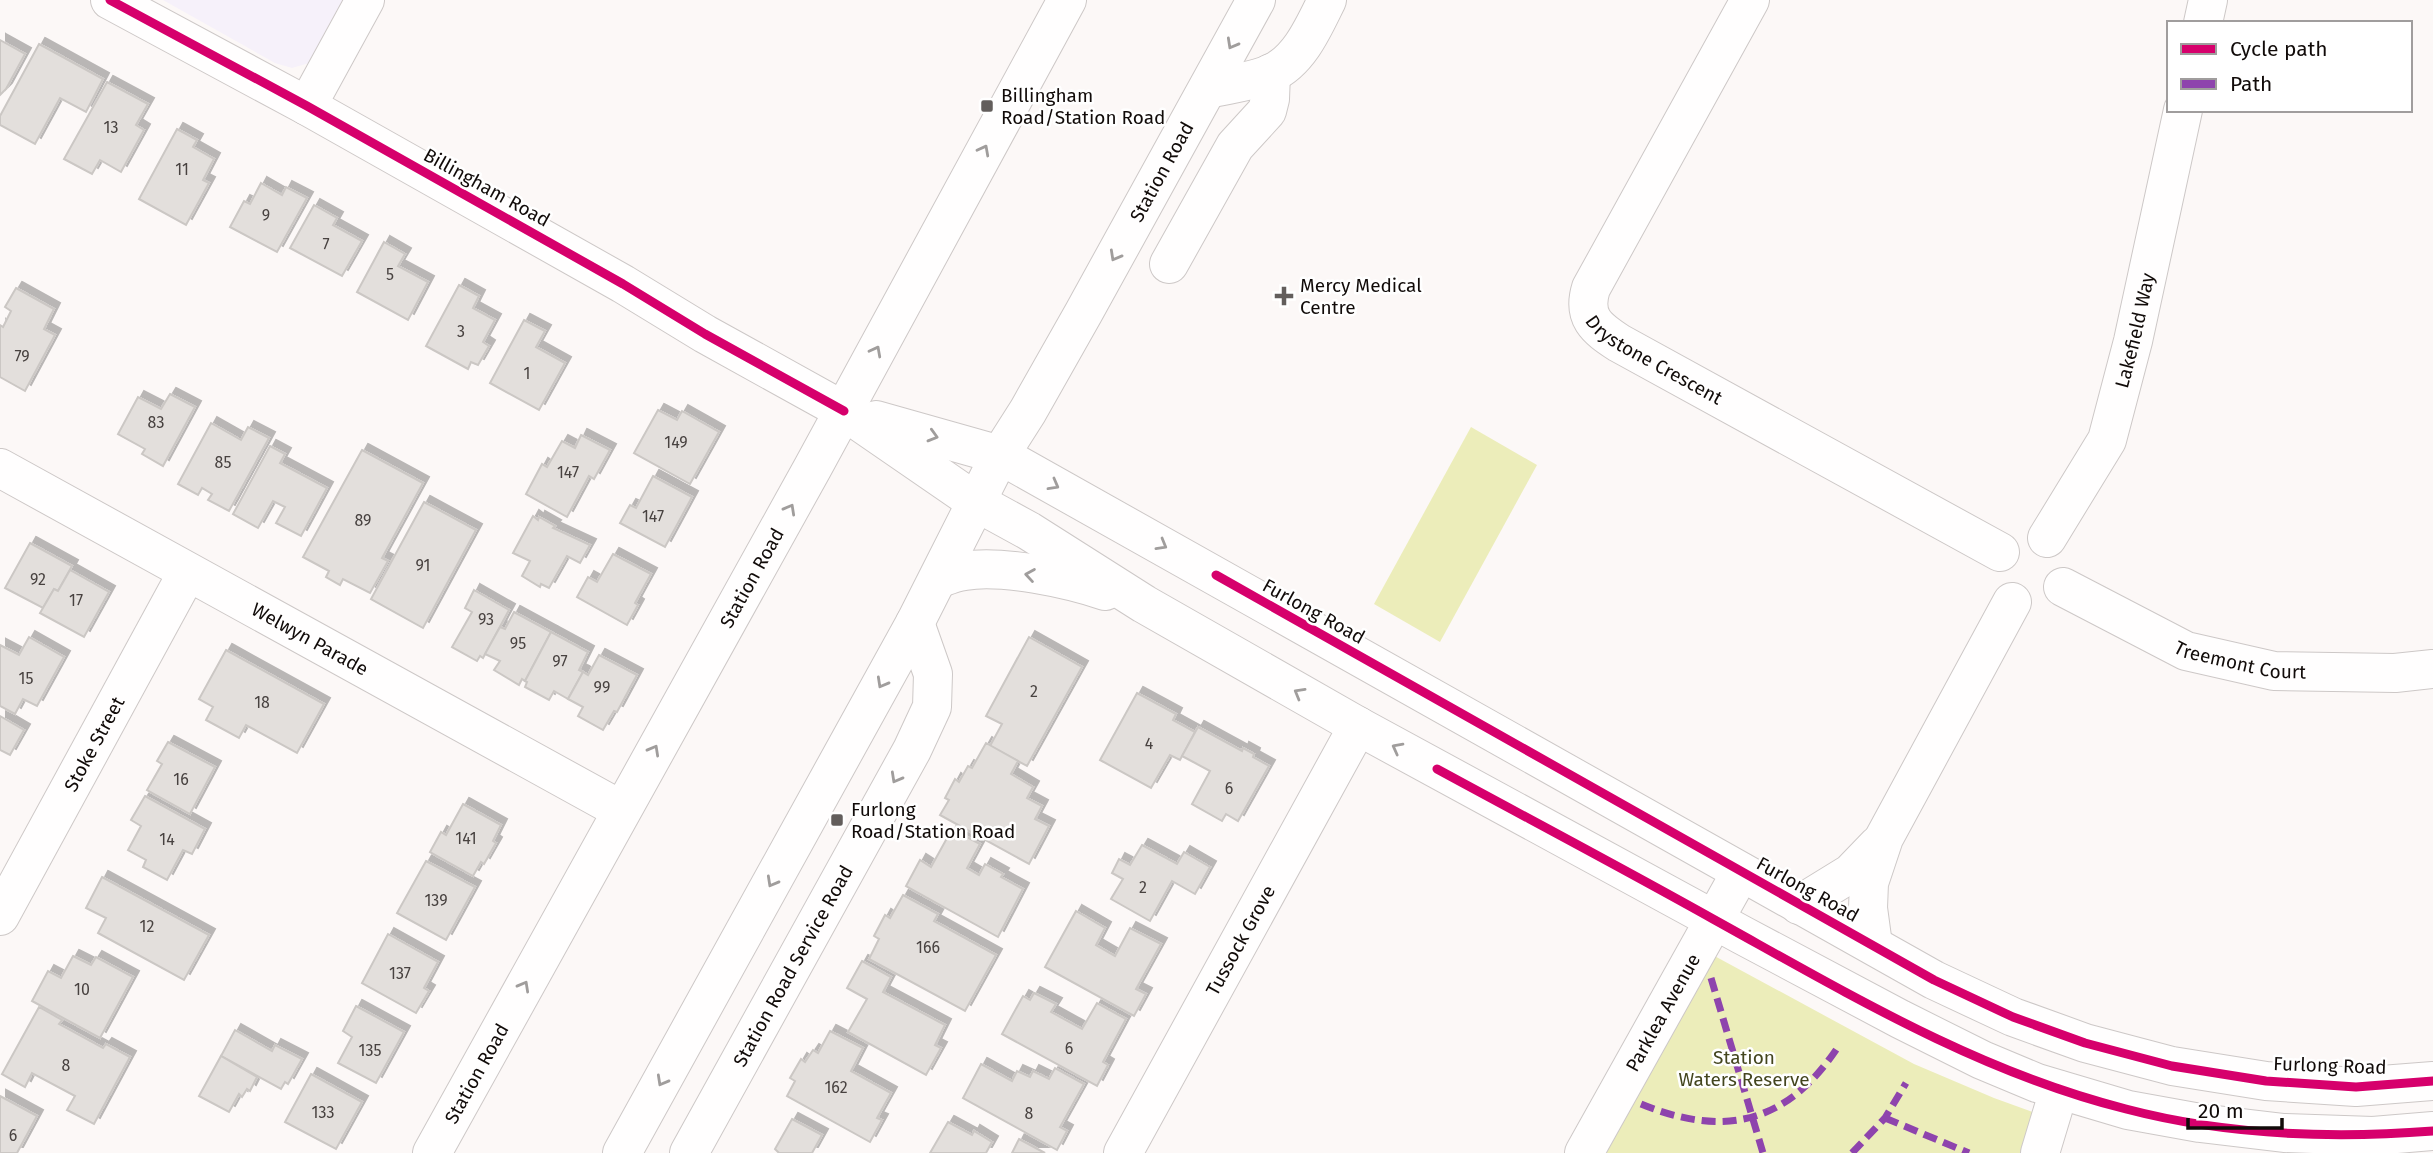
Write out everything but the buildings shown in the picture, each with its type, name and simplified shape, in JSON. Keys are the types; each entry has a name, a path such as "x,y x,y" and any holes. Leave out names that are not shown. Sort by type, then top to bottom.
{"main road":[{"name":"Billingham Road","path":"110,0 307,106 844,411"},
{"path":"307,106 365,0"},
{"name":"Station Road","path":"432,1153 844,411 1067,0"},
{"name":"Station Road","path":"622,1153 915,623 1000,455 1028,411 1256,0"},
{"path":"1208,89 1271,73 1296,54 1327,0"},
{"name":"Drystone Crescent","path":"1750,0 1591,288 1587,300 1590,318 1596,327 1619,343 2000,552"},
{"path":"2203,21 2207,0"},
{"path":"1169,264 1235,146 1267,111 1271,73"},
{"name":"Lakefield Way","path":"2048,538 2107,440 2133,341 2183,112"},
{"path":"844,411 976,502 1029,531 1144,604 1358,726 1900,1019 1982,1060 2059,1090 2127,1110 2200,1123 2284,1133 2373,1136 2433,1131"},
{"name":"Furlong Road","path":"844,411 1000,455 1934,980 2012,1017 2085,1043 2172,1066 2266,1080 2356,1087 2433,1081"},
{"name":"Welwyn Parade","path":"0,468 621,810"},
{"path":"2037,535 2048,538 2057,545 2067,565 2063,587 2046,603 2035,607 2012,602 1999,588 1996,579 1996,560 2000,552 2015,537 2037,535"},
{"path":"938,579 964,570 995,569 1087,585 1144,604"},
{"name":"Stoke Street","path":"0,916 187,573"},
{"name":"Treemont Court","path":"2063,587 2186,651 2274,671 2396,673 2433,669"},
{"path":"1873,945 1868,908 1869,883 1884,838 2012,602"},
{"name":"Station Road Service Road","path":"690,1153 912,750 932,707 933,674 915,623"},
{"name":"Tussock Grove","path":"1123,1153 1358,726"},
{"path":"1799,905 1851,873 1884,838"},
{"name":"Parklea Avenue","path":"1584,1153 1741,872"},
{"path":"2040,1153 2059,1090"}],"shaded area":[{"path":"163,0 345,0 309,63 292,68 275,63"}],"green space":[{"path":"1471,427 1537,465 1440,642 1374,604"},
{"name":"Station Waters Reserve","path":"1709,953 1914,1064 2046,1117 2037,1153 1600,1153"}],"marked path":[{"path":"1711,978 1763,1153"},
{"path":"1641,1104 1700,1120 1726,1121 1752,1117 1775,1108 1797,1093 1818,1073 1838,1047"},
{"path":"1852,1153 1885,1118 1906,1083"},
{"path":"1885,1118 1969,1153"}],"cycle path":[{"path":"110,0 307,106 844,411"},
{"path":"1216,575 1934,980 2013,1017 2085,1043 2172,1066 2266,1081 2356,1087 2433,1081"},
{"path":"1437,769 1913,1028 2018,1074 2126,1109 2201,1125 2278,1133 2356,1135 2433,1131"}],"place":[{"name":"Billingham Road/Station Road","path":"987,106"},
{"name":"Mercy Medical Centre","path":"1284,296"},
{"name":"Furlong Road/Station Road","path":"837,820"}]}
